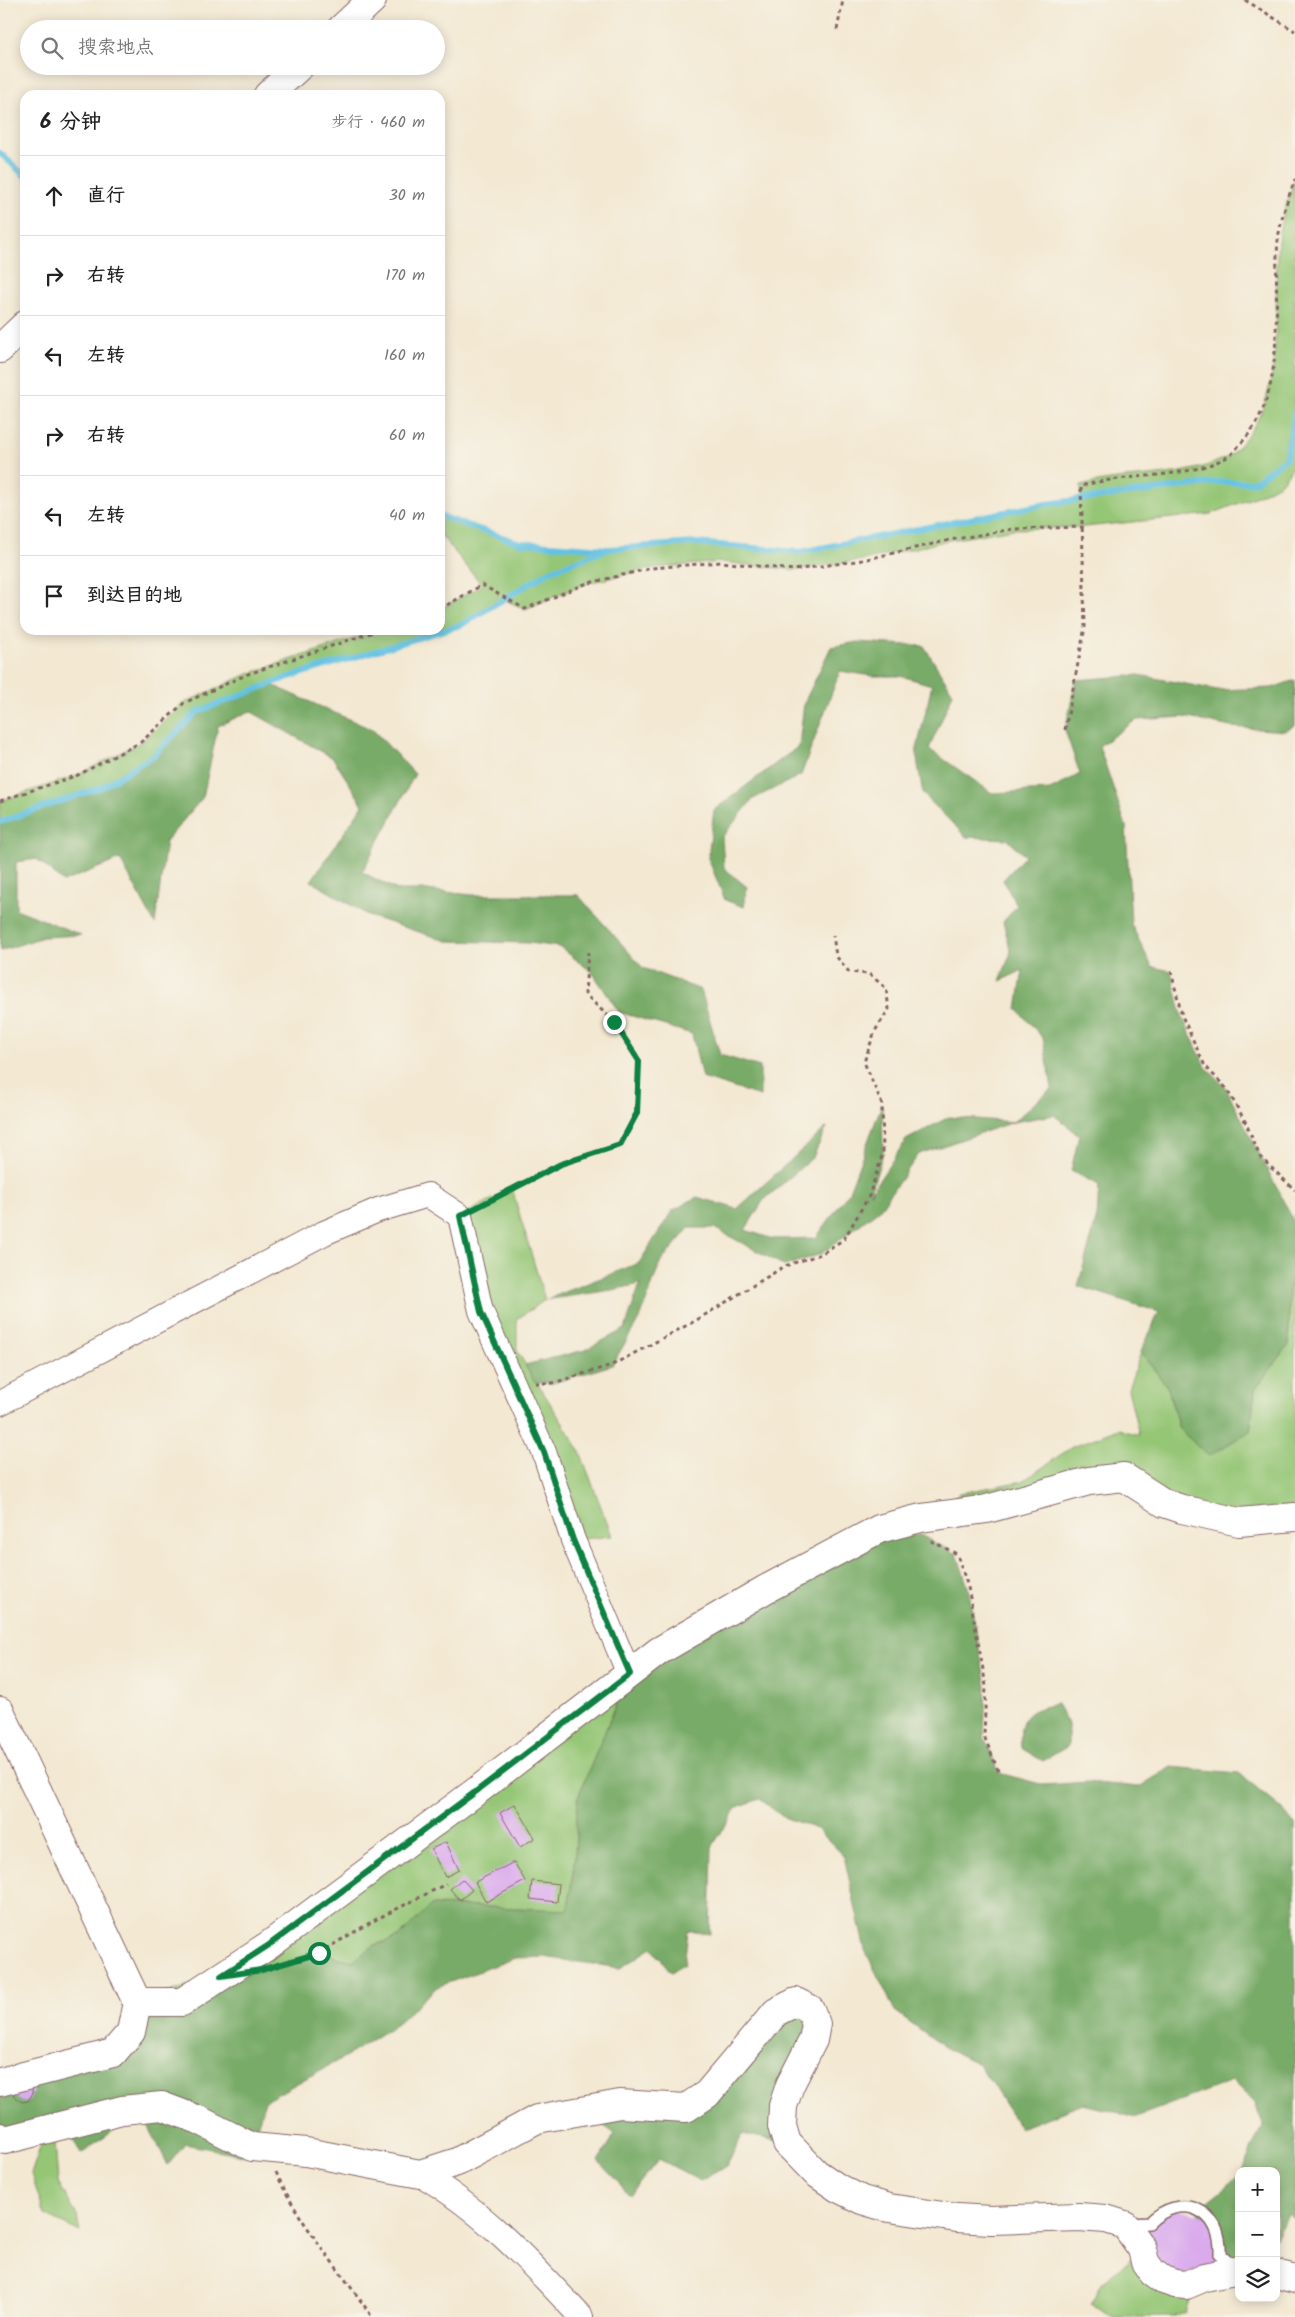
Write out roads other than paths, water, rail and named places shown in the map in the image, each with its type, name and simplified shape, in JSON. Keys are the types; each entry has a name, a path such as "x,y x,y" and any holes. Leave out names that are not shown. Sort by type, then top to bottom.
{"street":[{"path":"351,20 372,0"},
{"path":"274,90 290,75"},
{"path":"0,349 20,330"},
{"path":"0,1403 324,1233 378,1210 428,1195 460,1216 481,1312 544,1452 573,1540 630,1674"},
{"path":"137,2002 182,2002 269,1945 478,1790 659,1651 841,1548 880,1529 921,1518 987,1509 1089,1481 1124,1477 1164,1502 1239,1522 1295,1517"},
{"path":"0,1711 137,2002 131,2032 113,2053 0,2082"},
{"path":"420,2174 457,2162 537,2119 620,2104 686,2108 707,2094 776,2012 796,2002 810,2009 816,2024 814,2040 790,2085 783,2106 782,2126 787,2143 816,2173 838,2188 862,2200 889,2208 956,2218 1022,2220 1080,2217 1106,2218 1125,2225 1142,2249 1146,2262 1153,2273 1163,2280 1175,2284 1186,2285 1205,2277 1235,2271"},
{"path":"0,2137 5,2140 122,2110 162,2106 199,2120 252,2147 306,2152 420,2174 448,2190 491,2225 534,2266 580,2317"},
{"path":"1280,2275 1295,2279"}],"lane":[{"path":"1125,2225 1149,2223 1159,2213 1171,2207 1185,2206 1198,2209 1209,2217 1217,2228 1221,2241 1220,2255 1235,2268"}],"waterway":[{"path":"0,153 20,171"},
{"path":"445,630 461,625 550,571 609,549 695,543 800,552 1046,504 1218,482 1254,482 1286,458 1295,412"},
{"path":"445,518 520,543 607,549"},
{"path":"0,822 102,787 153,756 197,712 286,678 428,635"}]}
